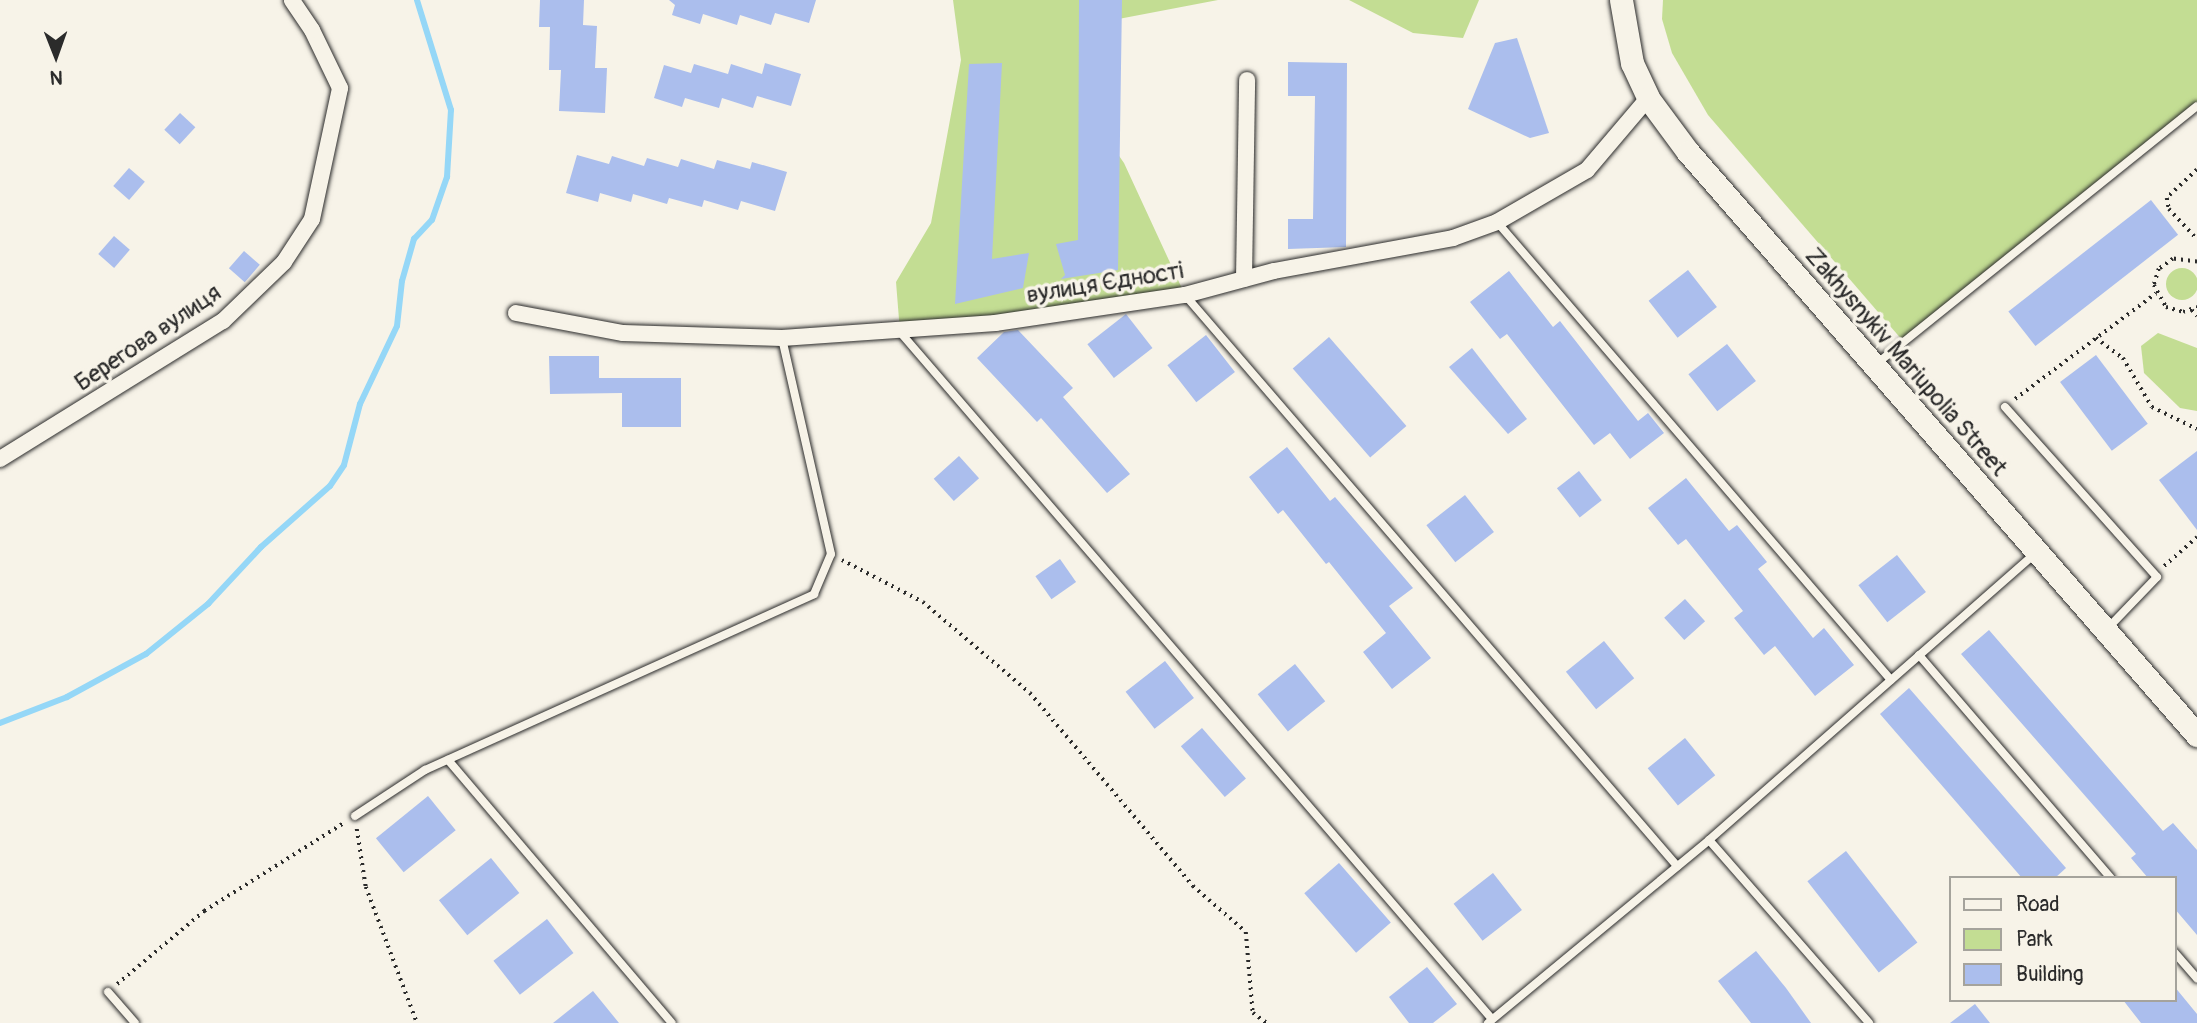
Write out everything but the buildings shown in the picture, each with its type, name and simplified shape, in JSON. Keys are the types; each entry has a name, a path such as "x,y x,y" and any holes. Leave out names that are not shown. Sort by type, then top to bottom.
{"main road":[{"name":"Zakhysnykiv Mariupolia Street","path":"1621,0 1632,63 1648,98 1688,152 2197,735"}],"street":[{"name":"Берегова вулиця","path":"0,459 223,321 284,262 312,219 340,88 312,30 292,0"},
{"path":"1244,279 1247,80"},
{"name":"вулиця Єдності","path":"516,313 624,333 782,338 995,323 1185,295 1244,279 1385,254 1453,238 1497,222 1587,170 1648,98"}],"lane":[{"path":"1875,366 2197,106"},
{"path":"1497,222 1891,680"},
{"path":"1185,295 1677,866"},
{"path":"900,331 1490,1021 1709,840 2038,552"},
{"path":"355,816 448,760 814,594 831,554 782,338"},
{"path":"2005,407 2157,577 2106,631"},
{"path":"1919,655 2109,876"},
{"path":"448,760 672,1023"},
{"path":"1709,840 1869,1023"},
{"path":"2176,954 2197,978"},
{"path":"108,992 135,1023"}],"path":[{"path":"2197,170 2167,198 2169,209 2197,239"},
{"path":"2197,262 2181,257 2165,263 2155,276 2156,293 2174,311 2195,309 2197,316"},
{"path":"2005,407 2156,293"},
{"path":"2096,338 2123,358 2152,407 2197,429"},
{"path":"2162,567 2197,537"},
{"path":"831,554 923,602 1030,693 1193,886 1246,932 1253,1013 1267,1023"},
{"path":"108,992 204,911 355,816 366,887 417,1023"}],"green space":[{"path":"953,0 1218,0 1087,25 1083,104 1124,163 1185,295 900,332 896,282 931,223 961,60"},
{"path":"1349,0 1479,0 1463,38 1413,33"},
{"path":"1663,0 2197,0 2197,106 1903,341 1708,115 1672,53 1662,19"},
{"path":"2182,268 2193,273 2198,284 2193,295 2182,300 2171,295 2166,284 2171,273"},
{"path":"2158,333 2197,348 2197,411 2180,408 2144,373 2141,346"}],"waterway":[{"path":"0,723 67,697 146,654 208,604 261,547 330,486 344,465 360,404 397,326 402,281 414,239 432,220 447,177 451,110 417,0"}]}
